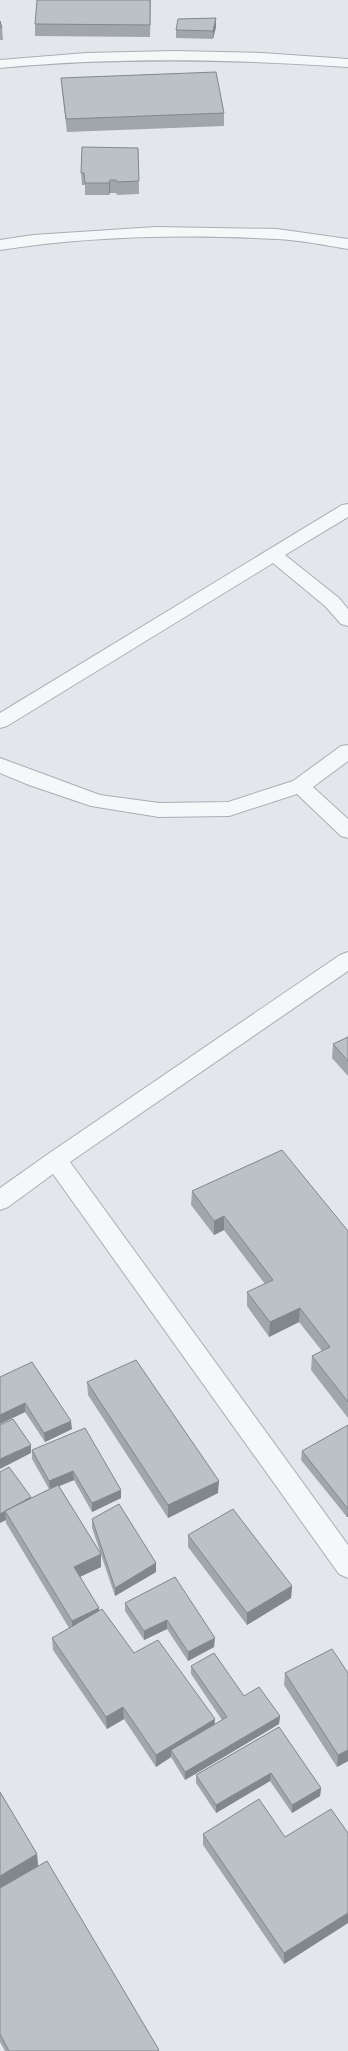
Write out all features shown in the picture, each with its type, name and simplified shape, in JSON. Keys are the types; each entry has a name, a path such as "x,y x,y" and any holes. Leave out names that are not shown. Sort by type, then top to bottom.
{"street":[{"path":"0,64 38,60 174,56 298,59 348,63"},
{"path":"0,245 33,240 156,232 277,234 348,244"},
{"path":"0,722 348,509"},
{"path":"273,554 332,602 348,620"},
{"path":"0,765 36,780 98,801 159,810 230,809 300,786 348,751"},
{"path":"300,786 348,831"},
{"path":"0,1201 56,1160 348,960"},
{"path":"56,1160 348,1566"}],"building":[{"path":"37,0 150,0 150,25 35,24"},
{"path":"216,18 213,31 176,30 178,19"},
{"path":"216,72 224,113 66,119 61,78"},
{"path":"82,147 138,148 139,181 117,182 116,180 110,180 109,183 85,183 84,173 81,173"},
{"path":"348,1037 348,1061 333,1044"},
{"path":"282,1150 348,1231 348,1402 312,1356 330,1347 300,1308 270,1322 247,1292 273,1280 224,1216 214,1221 192,1191"},
{"path":"136,1360 219,1481 168,1505 87,1382"},
{"path":"32,1362 71,1421 44,1433 25,1403 0,1415 0,1377"},
{"path":"13,1419 31,1445 0,1459 0,1425"},
{"path":"348,1425 348,1509 302,1451"},
{"path":"85,1428 121,1490 92,1503 73,1471 49,1481 32,1450"},
{"path":"9,1467 31,1497 0,1514 0,1472"},
{"path":"58,1485 101,1554 74,1567 99,1608 72,1621 5,1511"},
{"path":"119,1504 156,1563 115,1588 92,1519"},
{"path":"233,1509 292,1586 247,1613 188,1535"},
{"path":"175,1577 215,1638 188,1652 167,1620 144,1631 125,1603"},
{"path":"102,1609 134,1653 158,1640 215,1719 156,1755 123,1707 106,1717 52,1638"},
{"path":"332,1649 348,1673 348,1750 338,1755 285,1673"},
{"path":"214,1653 244,1696 259,1687 280,1716 185,1772 171,1750 227,1717 191,1666"},
{"path":"279,1727 321,1788 292,1805 271,1773 216,1805 196,1775"},
{"path":"0,1792 37,1854 0,1876"},
{"path":"259,1799 285,1837 331,1809 348,1833 348,1913 284,1953 203,1834"},
{"path":"47,1861 159,2050 9,2051 0,2034 0,1888"}]}
